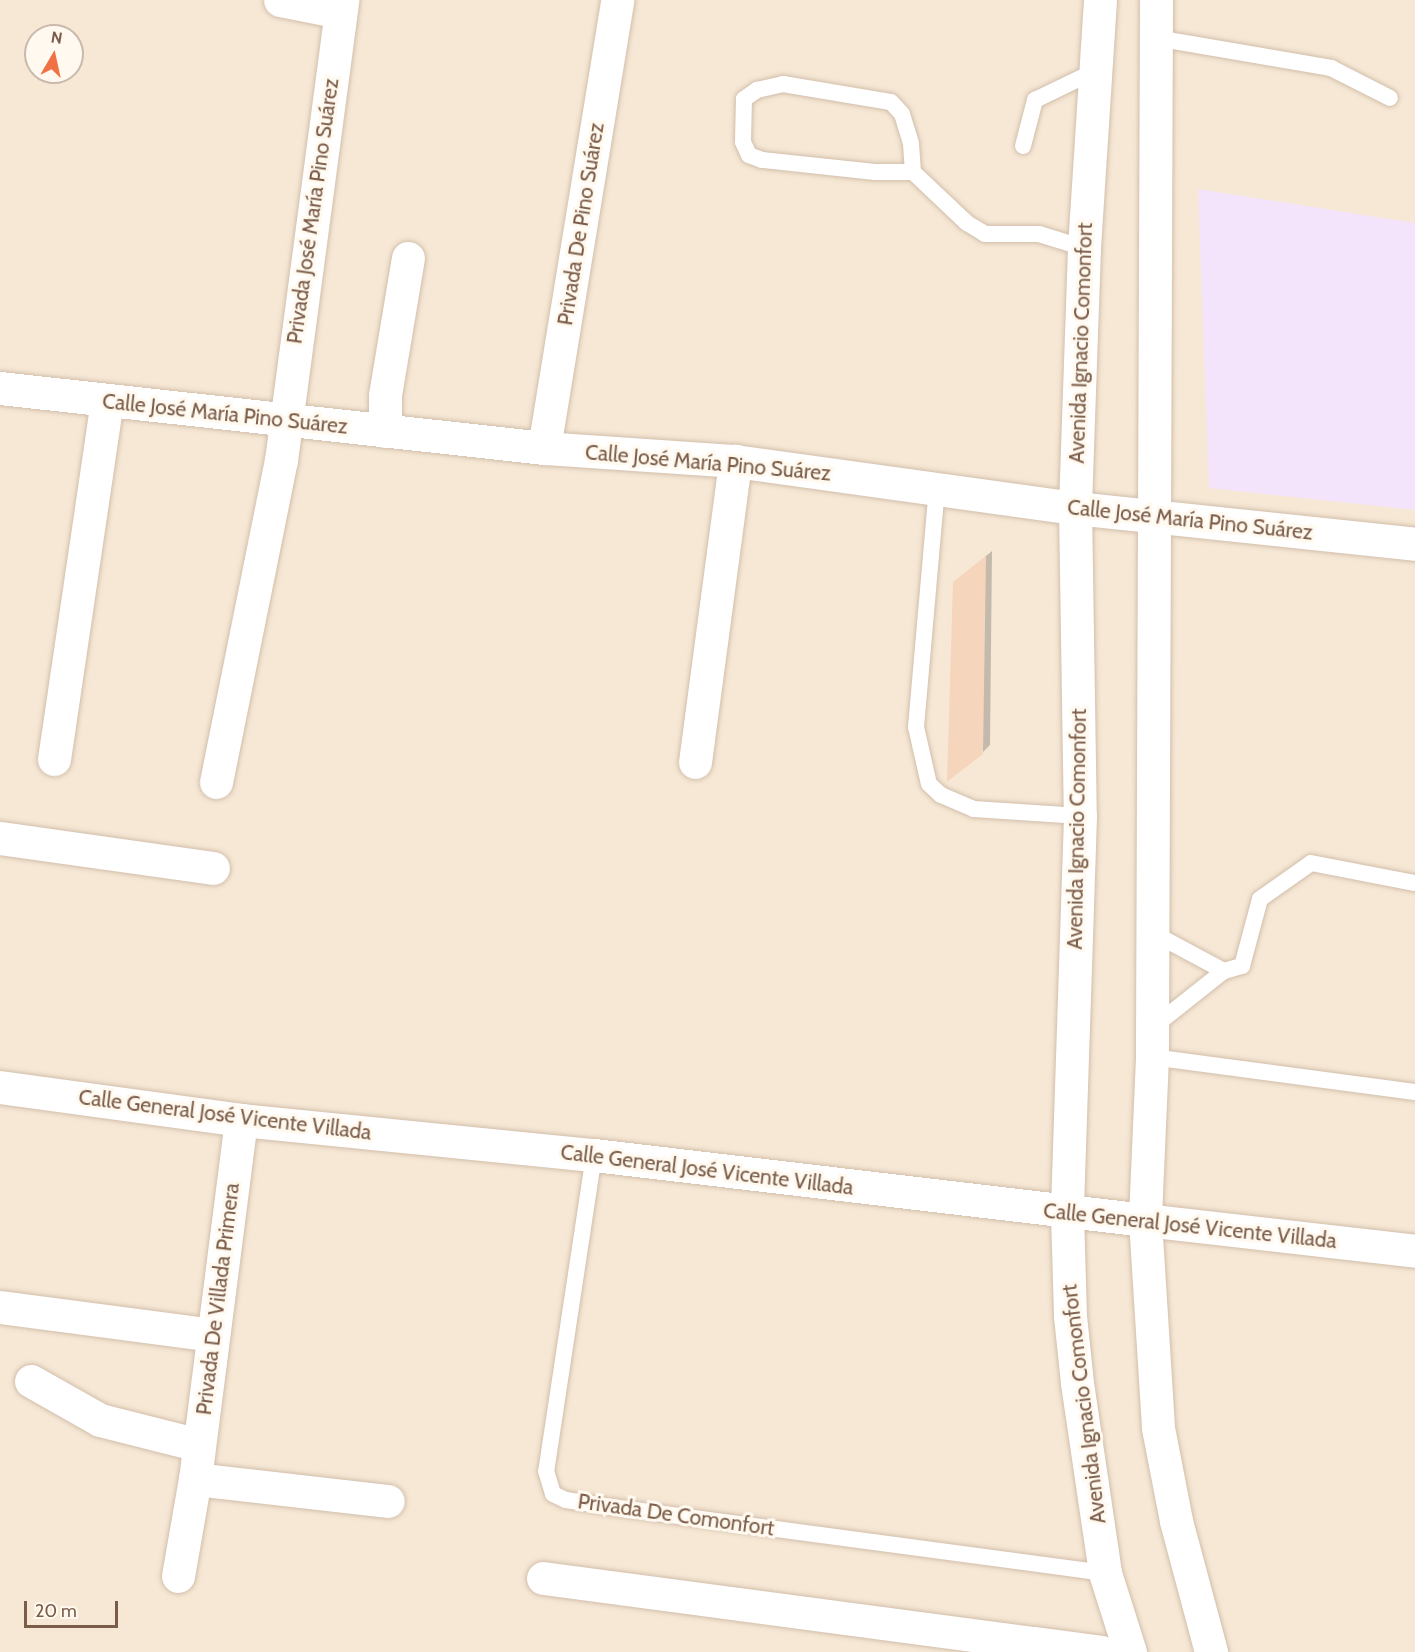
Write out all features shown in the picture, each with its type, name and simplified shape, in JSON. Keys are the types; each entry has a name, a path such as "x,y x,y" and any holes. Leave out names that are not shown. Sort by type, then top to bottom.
{"main road":[{"path":"280,0 341,6"},
{"name":"Privada De Pino Suárez","path":"544,448 617,0"},
{"name":"Avenida Ignacio Comonfort","path":"1100,0 1084,248 1075,508 1080,816 1067,1214 1070,1316 1104,1573 1130,1652"},
{"path":"1156,0 1151,514 1153,933 1152,1043 1145,1220 1158,1428 1176,1521 1211,1652"},
{"name":"Privada José María Pino Suárez","path":"216,782 285,422 341,6"},
{"path":"385,431 385,395 408,258"},
{"name":"Calle José María Pino Suárez","path":"0,388 285,422 544,448 735,460 1075,508 1151,514 1415,544"},
{"path":"54,759 107,401"},
{"path":"695,762 735,460"},
{"path":"0,838 213,868"},
{"name":"Calle General José Vicente Villada","path":"0,1088 241,1120 594,1155 1067,1214 1145,1220 1415,1251"},
{"name":"Privada De Villada Primera","path":"178,1576 195,1479 241,1120"},
{"path":"0,1307 213,1335"},
{"path":"31,1381 100,1420 199,1444"},
{"path":"195,1479 388,1501"},
{"path":"543,1578 1101,1652"}],"lane":[{"path":"1156,38 1331,68 1390,98"},
{"path":"1023,146 1035,100 1095,71"},
{"path":"913,171 875,172 762,160 749,155 743,142 744,99 757,90 783,84 891,102 905,124 913,171 943,203 985,234 1039,234 1084,248"},
{"path":"937,487 916,727 929,784 941,795 974,809 1080,816"},
{"path":"1152,1043 1224,971 1242,966 1260,899 1311,863 1415,883"},
{"path":"1153,933 1224,971"},
{"path":"1152,1043 1415,1092"},
{"name":"Privada De Comonfort","path":"594,1155 546,1472 553,1494 585,1503 1104,1573"}],"shaded area":[{"path":"0,0 1415,0 1415,1652 0,1652"},
{"path":"1198,189 1415,223 1415,510 1209,488"}],"building":[{"path":"986,556 983,754 947,782 953,582"}]}
